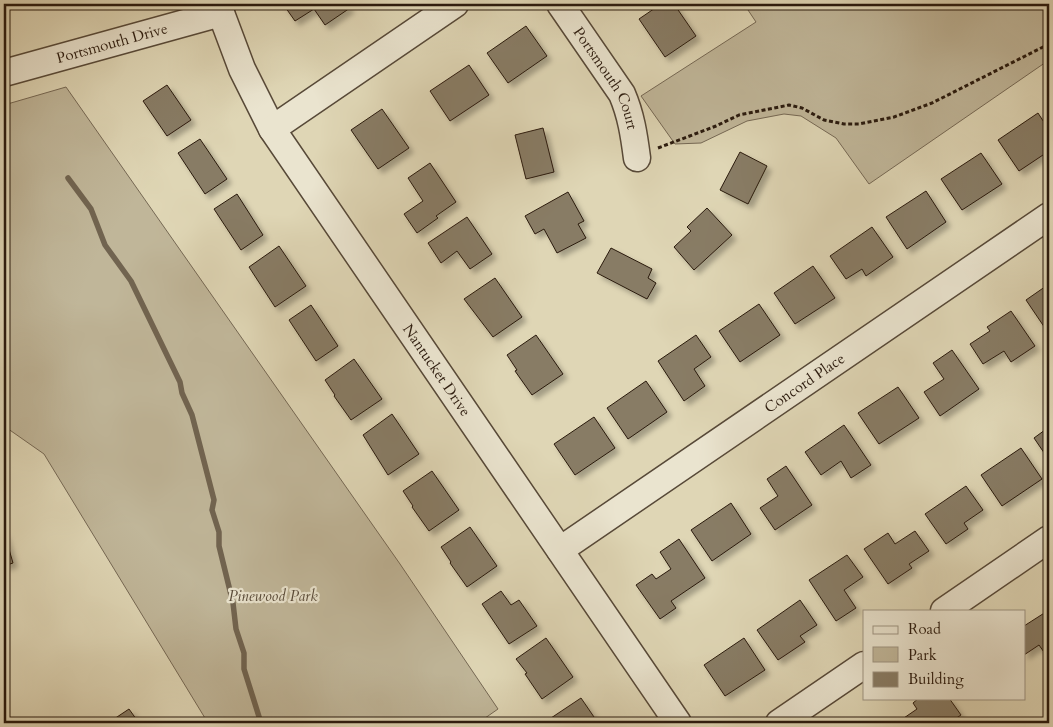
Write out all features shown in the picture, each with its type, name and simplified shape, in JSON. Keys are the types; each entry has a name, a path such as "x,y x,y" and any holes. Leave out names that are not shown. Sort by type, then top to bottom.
{"street":[{"path":"272,129 455,4"},
{"name":"Portsmouth Court","path":"560,4 622,94 632,125 637,158"},
{"name":"Nantucket Drive","path":"221,9 242,69 272,129 678,723"},
{"name":"Portsmouth Drive","path":"4,73 221,9"},
{"name":"Concord Place","path":"560,550 1049,216"},
{"path":"945,610 1049,539"},
{"path":"780,723 863,666"}],"path":[{"path":"637,158 739,115 773,107 789,105 802,108 824,120 844,124 859,124 894,117 932,103 1049,44"}],"green space":[{"path":"744,4 1049,4 1049,60 869,184 836,138 801,116 784,114 747,121 701,143 675,144 641,96 756,22"},
{"name":"Pinewood Park","path":"66,87 400,564 498,709 478,723 208,723 44,454 4,426 4,105"}],"building":[{"path":"283,4 346,4 350,8 325,25 314,9 295,21"},
{"path":"661,4 674,4 696,36 665,57 639,19"},
{"path":"526,26 547,56 508,83 487,53"},
{"path":"469,65 489,95 450,121 430,91"},
{"path":"167,85 191,120 167,136 143,101"},
{"path":"382,109 409,148 378,169 351,130"},
{"path":"1038,113 1049,130 1049,151 1019,171 998,140"},
{"path":"543,128 554,172 526,179 515,135"},
{"path":"200,139 227,179 205,194 178,153"},
{"path":"740,152 767,166 748,204 720,190"},
{"path":"981,153 1002,184 962,210 941,179"},
{"path":"430,163 456,202 417,233 404,214 423,201 408,178"},
{"path":"926,191 946,222 907,249 886,217"},
{"path":"568,192 584,221 578,224 586,238 557,253 544,229 535,234 525,216"},
{"path":"237,194 263,235 241,250 214,209"},
{"path":"707,208 732,235 694,270 674,247 691,231 687,227"},
{"path":"467,217 492,254 470,269 457,251 441,263 428,243"},
{"path":"872,227 893,257 866,276 862,269 846,279 830,256"},
{"path":"279,246 306,286 275,307 249,267"},
{"path":"611,248 652,269 648,278 656,283 647,299 597,273"},
{"path":"813,266 835,298 795,324 774,293"},
{"path":"495,278 522,317 493,337 464,299"},
{"path":"1049,284 1049,329 1047,331 1026,300"},
{"path":"759,304 780,335 740,362 719,331"},
{"path":"311,305 338,346 316,361 289,320"},
{"path":"1011,311 1035,346 1011,362 1004,351 983,364 970,344 990,331 987,327"},
{"path":"536,335 563,374 532,395 515,371 517,370 507,355"},
{"path":"696,335 711,357 694,369 705,386 684,401 658,361"},
{"path":"952,350 979,389 940,416 924,392 944,379 933,363"},
{"path":"354,359 382,399 351,420 325,380"},
{"path":"646,381 667,412 628,439 607,408"},
{"path":"898,387 919,418 879,444 858,413"},
{"path":"392,414 419,454 388,475 363,435"},
{"path":"594,417 615,448 575,475 554,444"},
{"path":"844,425 871,465 851,478 841,461 821,475 805,452"},
{"path":"1049,427 1049,460 1034,438"},
{"path":"1021,448 1042,479 1002,506 981,475"},
{"path":"786,466 812,505 775,530 760,508 778,496 767,479"},
{"path":"432,471 459,510 429,531 403,491"},
{"path":"966,486 983,510 964,523 968,529 946,544 925,514"},
{"path":"731,503 751,534 712,561 691,530"},
{"path":"470,527 497,566 467,587 441,547"},
{"path":"915,531 929,551 909,564 912,568 888,584 864,549 888,533 895,544"},
{"path":"4,532 13,563 4,566"},
{"path":"679,539 705,578 671,601 676,608 660,619 636,585 652,574 656,579 671,569 660,552"},
{"path":"847,555 863,577 844,590 856,608 836,621 809,580"},
{"path":"501,591 511,605 519,600 537,626 509,644 482,604"},
{"path":"800,600 817,625 800,636 805,642 778,660 757,630"},
{"path":"1049,610 1049,652 1046,655 1039,645 1026,654 1026,625"},
{"path":"546,638 573,677 542,699 525,674 527,673 516,659"},
{"path":"744,638 765,670 725,696 704,665"},
{"path":"581,698 594,717 585,723 550,723 548,720"},
{"path":"917,700 950,700 961,715 949,723 904,723 901,720 917,709 913,703"},
{"path":"129,709 139,723 108,723"}],"waterway":[{"path":"68,178 91,209 105,245 131,281 180,382 182,393 192,415 214,500 212,510 219,532 219,546 233,603 236,629 244,653 244,669 261,723"}]}
